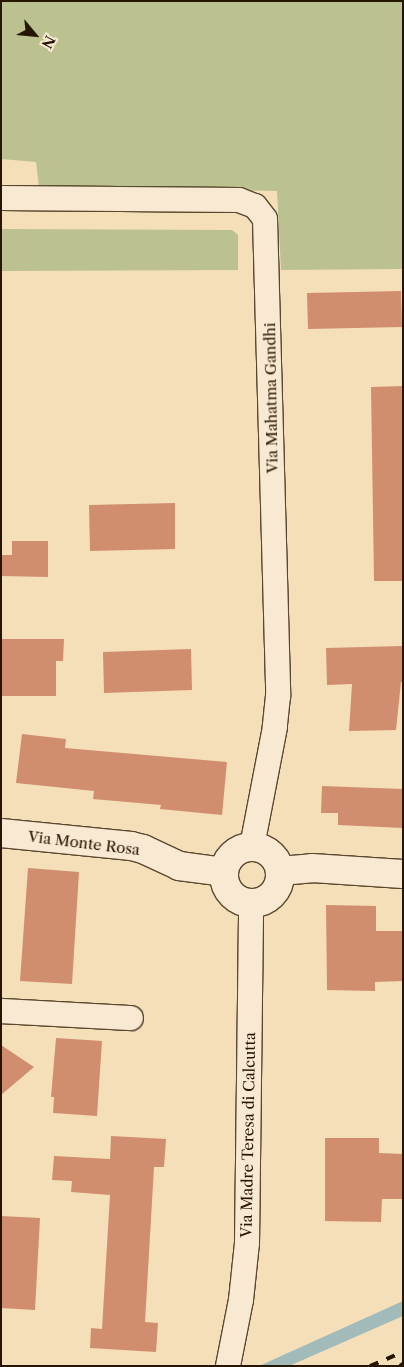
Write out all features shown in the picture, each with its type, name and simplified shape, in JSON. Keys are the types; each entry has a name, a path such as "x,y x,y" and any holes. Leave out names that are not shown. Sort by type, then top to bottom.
{"street":[{"name":"Via Mahatma Gandhi","path":"1,198 238,200 255,206 265,219 278,696 275,727 252,847"},
{"name":"Via Monte Rosa","path":"1,833 131,846 143,849 179,866 224,872"},
{"path":"252,847 260,848 273,857 280,871 279,881 269,897 251,904 242,902 228,890 224,872 230,857 244,848 252,847"},
{"path":"280,871 312,868 403,874"},
{"name":"Via Madre Teresa di Calcutta","path":"228,1366 240,1300 246,1243 251,904"},
{"path":"1,1011 131,1018"}],"green space":[{"path":"1,1 403,1 403,269 281,270 277,191 39,187 36,162 1,159"},
{"path":"1,216 2,229 232,230 238,235 238,270 1,271"}],"water":[{"path":"403,1301 403,1316 289,1366 259,1366"}],"building":[{"path":"401,291 402,327 308,329 307,293"},
{"path":"403,386 403,581 374,581 371,387"},
{"path":"175,503 175,549 90,551 89,505"},
{"path":"12,541 48,541 48,577 1,576 1,555 12,555"},
{"path":"1,639 64,639 63,661 56,661 56,696 1,696"},
{"path":"403,646 403,682 401,682 396,730 349,731 352,684 327,685 326,648"},
{"path":"191,649 192,690 104,693 103,652"},
{"path":"22,734 66,739 65,748 227,762 222,815 160,809 161,805 93,799 94,791 16,783"},
{"path":"322,786 403,789 403,828 338,825 338,813 321,813"},
{"path":"28,868 79,872 72,984 20,981"},
{"path":"326,905 376,906 376,931 403,931 403,981 375,982 375,991 327,990"},
{"path":"56,1038 102,1041 97,1116 53,1113 54,1097 51,1097"},
{"path":"1,1045 34,1067 1,1095"},
{"path":"111,1136 166,1139 164,1167 154,1167 145,1322 158,1323 156,1352 90,1348 91,1328 102,1329 110,1195 71,1192 72,1181 52,1180 54,1156 110,1159"},
{"path":"325,1138 379,1138 379,1153 403,1154 403,1199 382,1199 381,1222 325,1221"},
{"path":"1,1216 40,1218 35,1310 1,1308"}],"railway":[{"path":"370,1366 403,1352"}]}
